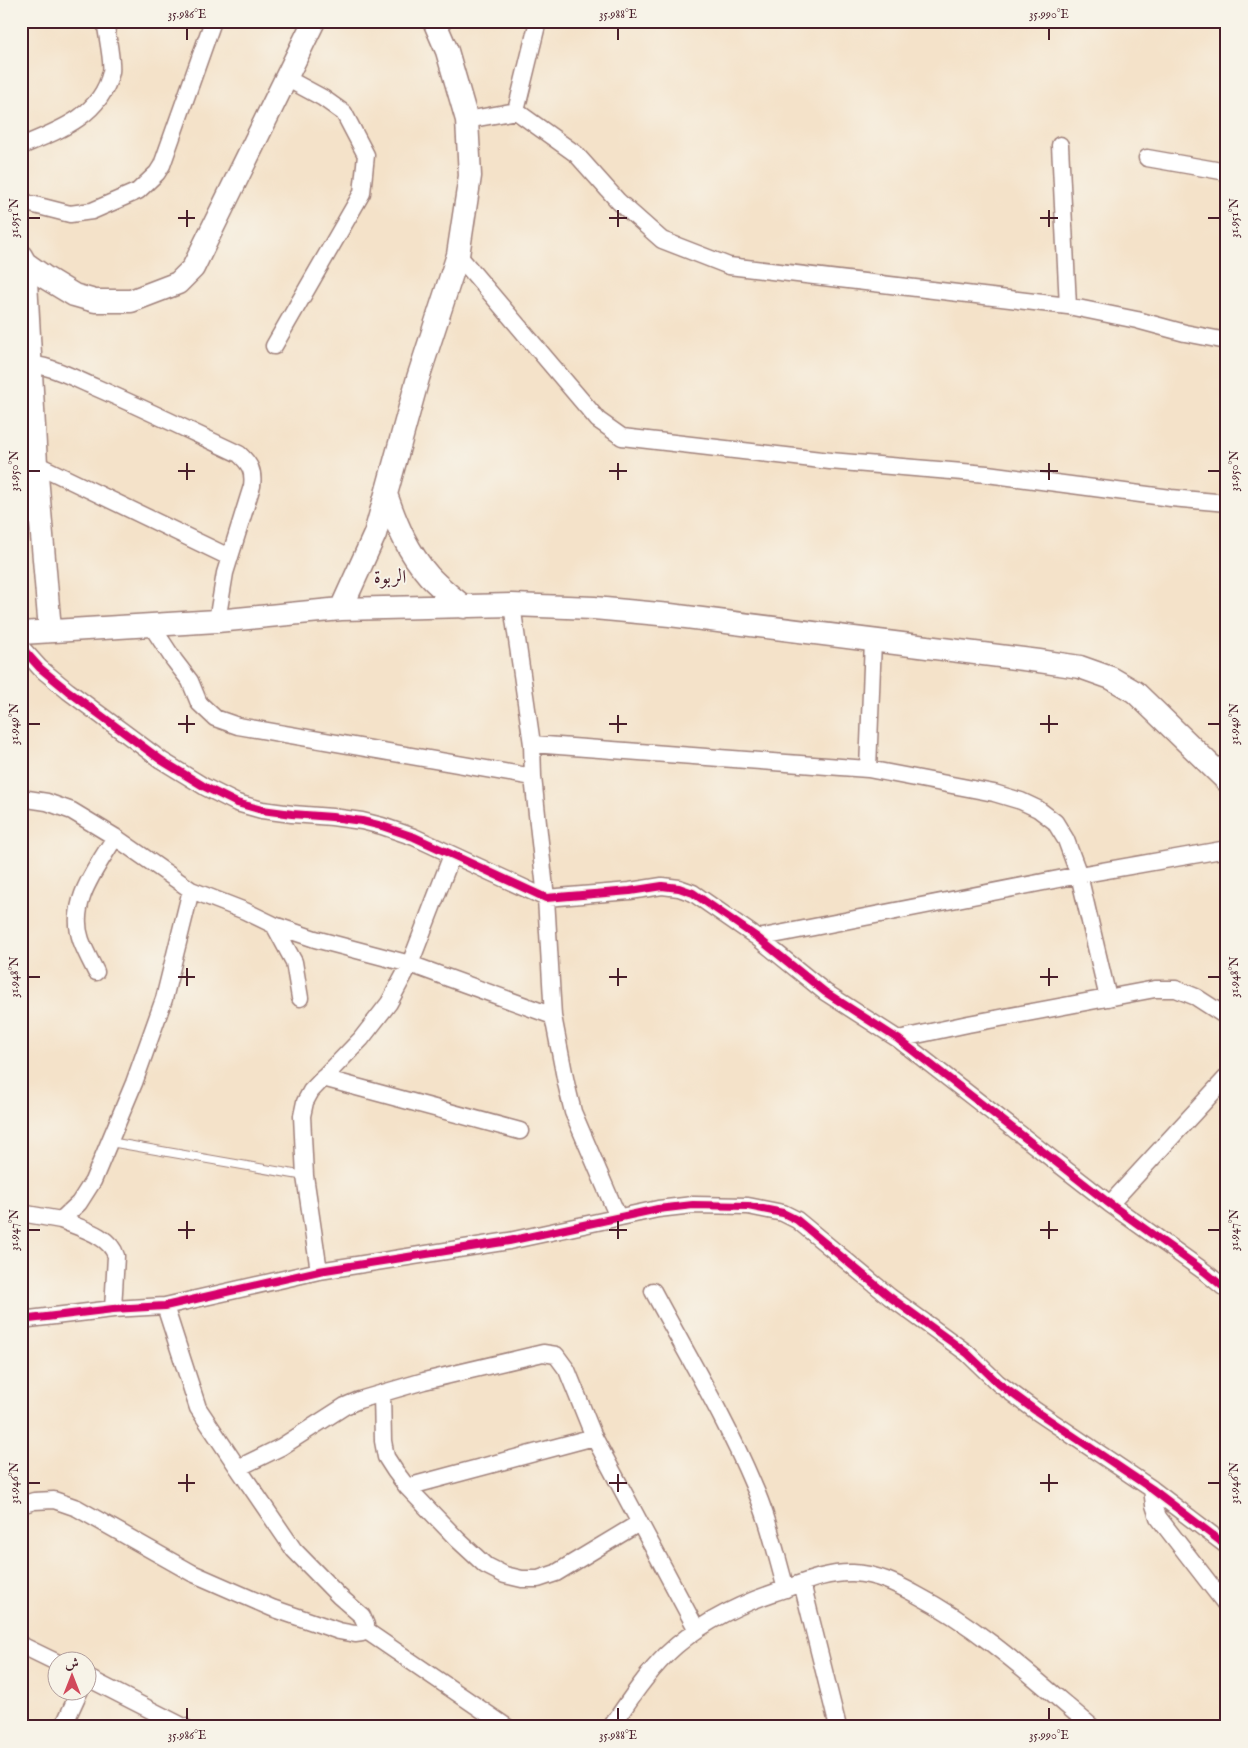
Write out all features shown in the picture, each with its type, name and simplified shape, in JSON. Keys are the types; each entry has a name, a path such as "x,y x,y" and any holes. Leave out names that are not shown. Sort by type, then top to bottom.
{"street":[{"path":"21,146 53,133 72,122 90,110 101,96 112,71 106,26 103,21"},
{"path":"21,198 27,202 70,214 92,211 138,191 157,174 162,165 213,21"},
{"path":"23,260 46,278 74,295 95,301 131,301 178,283 193,268 314,21"},
{"path":"340,609 375,534 387,497 418,378 458,255 470,176 467,120 447,51 434,21"},
{"path":"516,111 538,21"},
{"path":"274,346 362,193 366,155 344,113 324,98 286,78"},
{"path":"467,120 516,111 576,154 618,201 662,240 730,266 1068,306 1227,341"},
{"path":"1060,145 1068,306"},
{"path":"1147,158 1227,172"},
{"path":"458,255 598,420 622,437 830,461 987,474 1171,498 1227,503"},
{"path":"23,260 26,363 50,630"},
{"path":"26,363 52,368 128,401 244,458 252,469 253,477 229,557 221,589 217,621"},
{"path":"36,464 229,557"},
{"path":"387,497 399,532 412,555 429,577 464,607"},
{"path":"21,633 217,621 340,609 512,605 594,608 1047,662 1080,667 1111,678 1135,692 1227,781"},
{"path":"512,605 532,744 533,777 546,898 553,1016 573,1112 618,1217"},
{"path":"151,624 190,681 199,703 215,718 238,726 533,777"},
{"path":"868,769 874,641"},
{"path":"21,647 40,668 68,691 161,760 237,803 262,810 352,819 382,826 414,837 546,898 630,891 662,886 679,888 693,893 758,938 825,992 898,1039 1110,1204 1227,1290"},
{"path":"532,744 868,769 994,793 1021,801 1038,809 1055,822 1066,840 1079,875 1108,998"},
{"path":"21,798 47,802 72,811 115,837 191,890 245,911 274,925 316,939 410,964 553,1016"},
{"path":"96,972 81,939 78,911 82,894 115,837"},
{"path":"758,938 1079,875 1227,850"},
{"path":"319,1271 304,1176 302,1116 305,1102 311,1091 361,1040 389,1003 410,964 452,855"},
{"path":"61,1220 86,1194 110,1142 137,1074 164,999 191,890"},
{"path":"274,925 294,962 300,998"},
{"path":"898,1039 1155,989 1176,989 1196,996 1227,1017"},
{"path":"1110,1204 1227,1077"},
{"path":"323,1078 520,1131"},
{"path":"21,1320 113,1309 165,1306 319,1271 509,1241 658,1209 693,1205 748,1206 783,1213 797,1220 896,1302 967,1353 998,1383 1036,1411 1152,1489 1227,1546"},
{"path":"21,1213 61,1220 110,1243 116,1256 113,1309"},
{"path":"653,1291 737,1447 770,1529 786,1589"},
{"path":"21,1505 34,1501 54,1500 77,1508 192,1573 272,1608 339,1631 355,1634 362,1633 365,1630 366,1625 362,1616 339,1596 294,1550 198,1408 165,1306"},
{"path":"238,1468 281,1447 345,1406 424,1381 543,1353 556,1355 567,1370 594,1437 697,1630"},
{"path":"382,1394 383,1441 386,1457 407,1487 485,1565 505,1575 522,1579 538,1579 556,1572 639,1523"},
{"path":"407,1487 594,1437"},
{"path":"1152,1489 1158,1517 1227,1606"},
{"path":"611,1727 640,1686 666,1655 697,1630 747,1602 830,1574 853,1573 874,1575 892,1582 945,1610 980,1634 1092,1727"},
{"path":"802,1583 838,1727"},
{"path":"365,1630 507,1727"},
{"path":"21,1645 48,1658"},
{"path":"98,1684 158,1721 184,1727"},
{"path":"63,1727 75,1700"}],"lane":[{"path":"110,1142 304,1176"}],"cycle path":[{"path":"21,647 40,668 68,691 161,760 205,787 237,803 262,810 332,817 382,826 414,837 546,898 630,891 662,886 679,888 693,893 758,938 825,992 898,1039 1110,1204 1227,1290"},
{"path":"21,1320 113,1309 165,1306 319,1271 509,1241 658,1209 693,1205 748,1206 783,1213 797,1220 890,1297 967,1353 998,1383 1036,1411 1152,1489 1227,1546"}],"district":[{"name":"الربوة","path":"390,576"}]}
